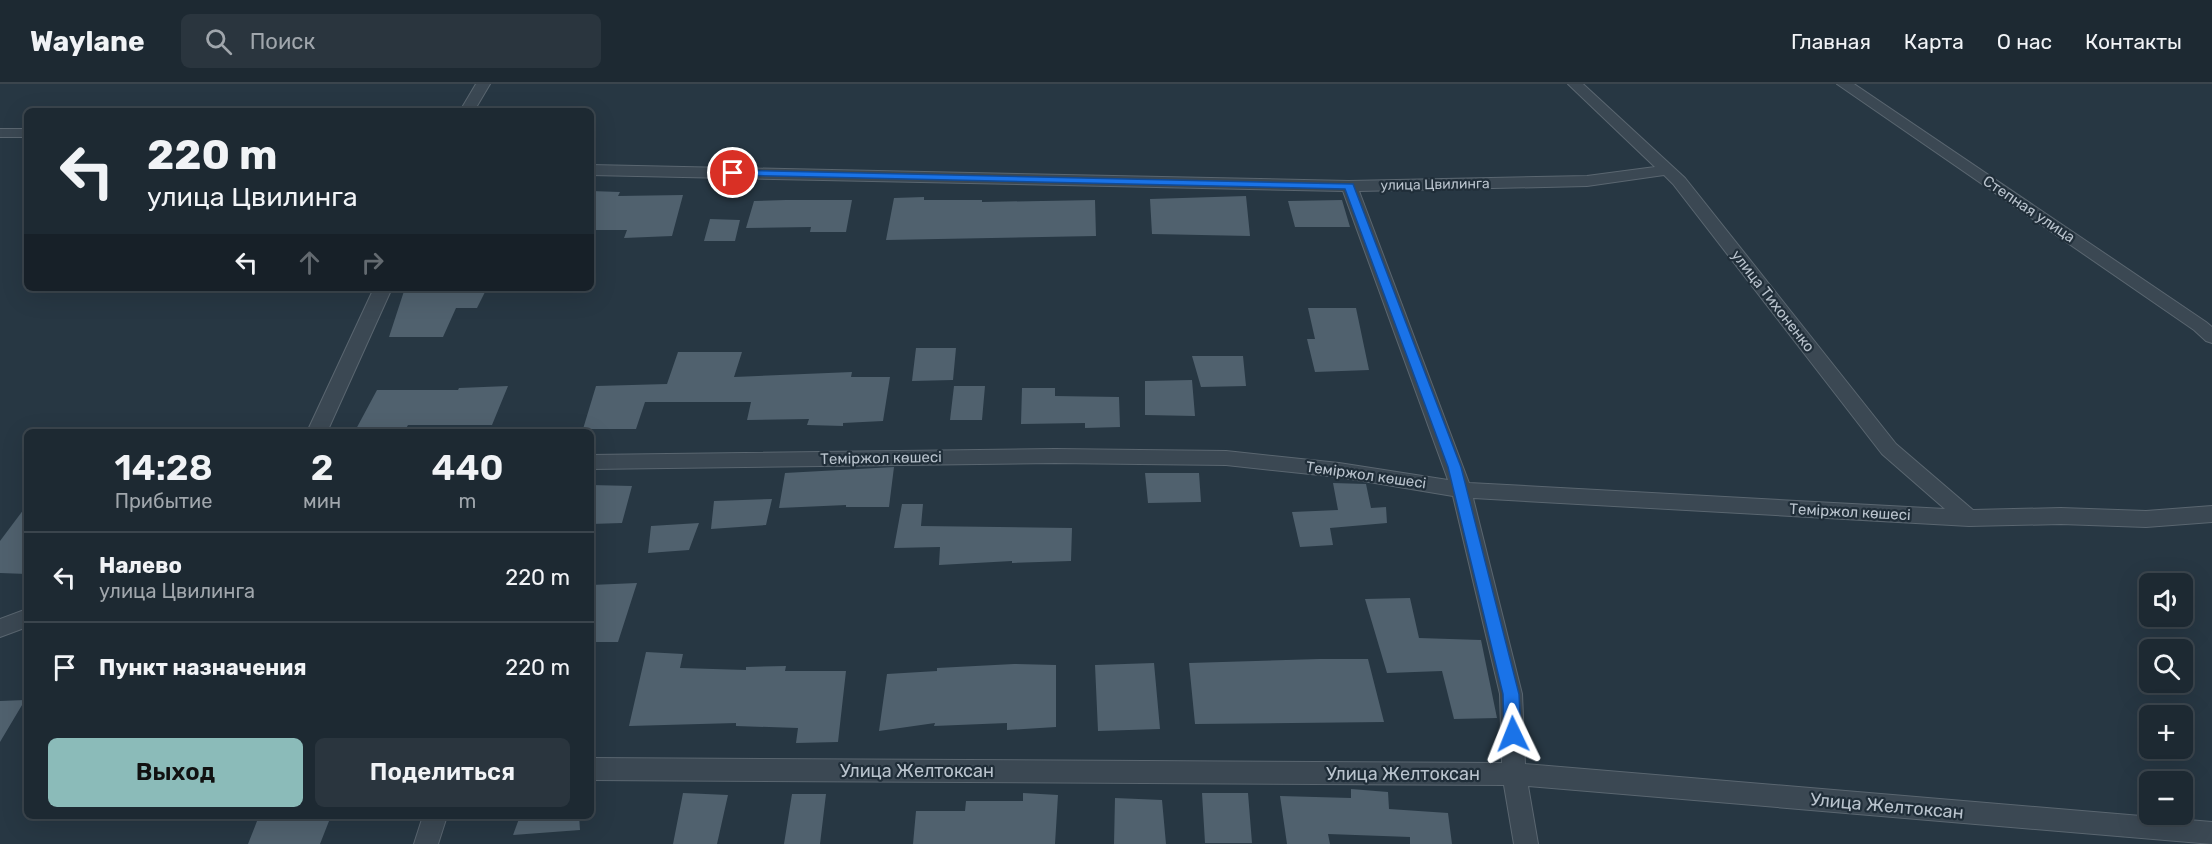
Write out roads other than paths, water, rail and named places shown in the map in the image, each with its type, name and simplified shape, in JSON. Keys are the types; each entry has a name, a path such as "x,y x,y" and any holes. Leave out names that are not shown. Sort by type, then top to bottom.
{"street":[{"path":"469,108 483,84"},
{"name":"улица Тихоненко","path":"1575,84 1679,181 1889,449 1969,518"},
{"name":"Степная улица","path":"1844,84 2200,326 2212,337"},
{"path":"0,133 24,133"},
{"name":"улица Цвилинга","path":"594,170 1349,186 1587,181 1667,170"},
{"path":"1349,186 1461,490 1511,694 1514,774 1526,844"},
{"path":"318,429 382,291"},
{"name":"Теміржол көшесі","path":"594,462 1055,456 1226,458 1339,470 1461,490 1969,518 2061,516 2146,519 2212,514"},
{"path":"0,628 24,619"},
{"name":"Улица Желтоксан","path":"594,769 1514,774 2212,834"},
{"path":"426,844 434,819"}]}
